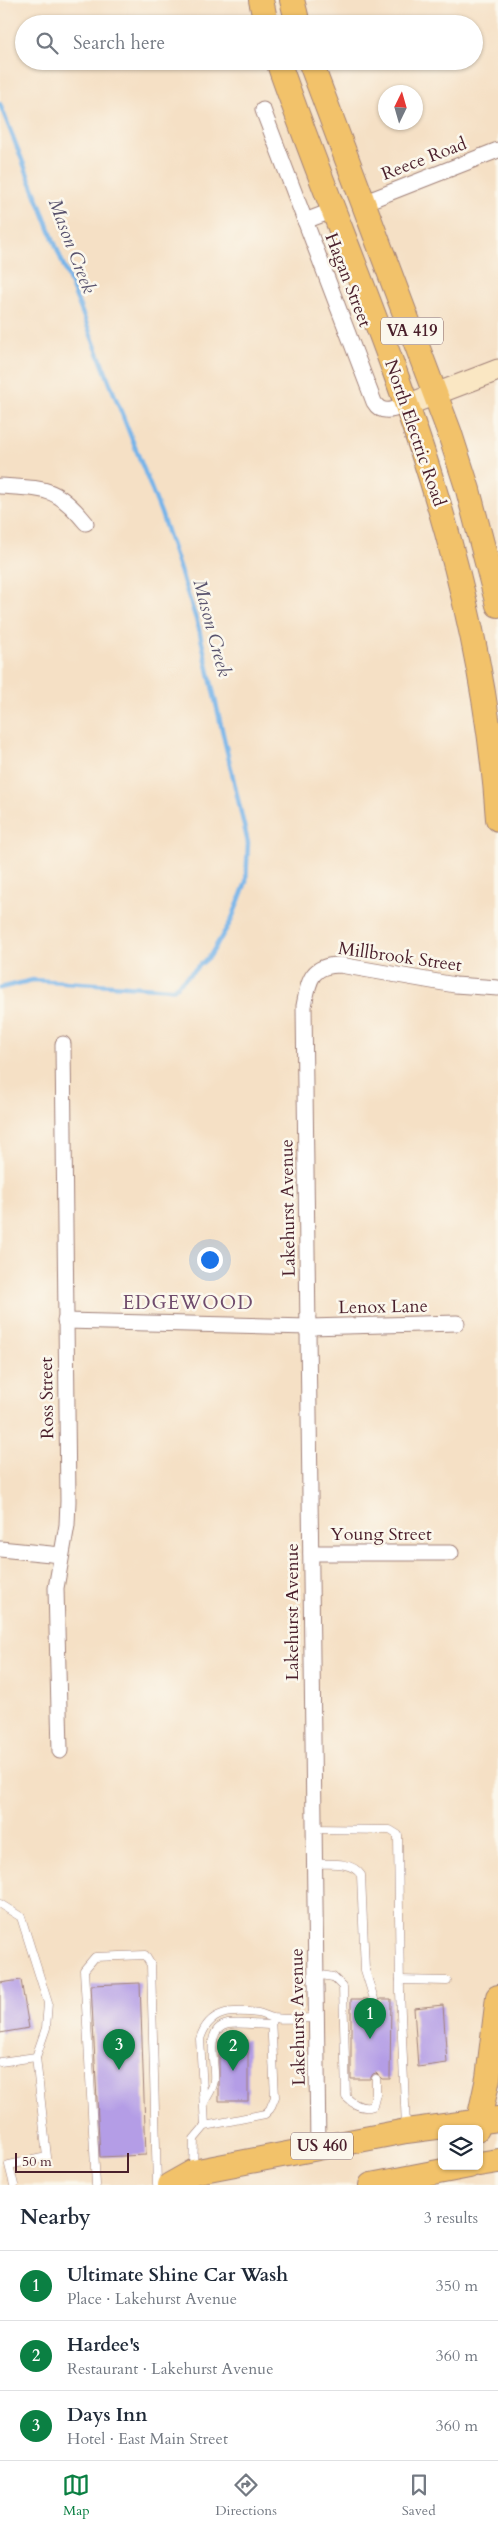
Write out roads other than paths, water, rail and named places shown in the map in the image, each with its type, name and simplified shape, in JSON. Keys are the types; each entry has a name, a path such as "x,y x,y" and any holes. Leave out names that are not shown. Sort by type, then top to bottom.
{"main road":[{"path":"261,0 264,15"},
{"path":"292,0 296,15"},
{"name":"North Electric Road","path":"281,70 407,405 439,503 473,638 490,745 498,819"},
{"name":"North Electric Road","path":"313,70 436,394 468,490 498,605"},
{"path":"485,2124 488,2078 498,1997"},
{"name":"US 460","path":"170,2185 193,2172 318,2147 406,2131 485,2124"},
{"path":"483,2163 498,2161"},
{"path":"371,2185 448,2170"},
{"path":"464,2185 468,2170"}],"street":[{"name":"Hagan Street","path":"263,110 374,402 381,410 388,411 407,405"},
{"name":"Reece Road","path":"363,203 498,150"},
{"name":"Hagan Street","path":"304,221 334,210"},
{"path":"407,405 498,370"},
{"path":"0,486 52,491 67,501 86,523"},
{"name":"Millbrook Street","path":"304,1078 304,1006 308,986 312,977 319,969 328,965 340,965 455,984 498,988"},
{"name":"Ross Street","path":"60,1751 56,1588 68,1501 63,1044"},
{"name":"Lakehurst Avenue","path":"304,1078 309,1327 318,2147"},
{"name":"Lenox Lane","path":"65,1321 309,1327 457,1323"},
{"path":"0,1549 61,1555"},
{"name":"Young Street","path":"311,1552 451,1552"}],"lane":[{"path":"314,1829 390,1830 398,1835 400,1980 406,2131"},
{"path":"315,1864 351,1867 357,1869 361,1875 365,1970 374,1999"},
{"path":"0,1904 21,1917 48,2003 46,2028 36,2057 47,2157 0,2166"},
{"path":"96,2185 84,1970 96,1957 144,1954 151,1965 157,2185"},
{"path":"316,1974 333,1977 343,1988 346,2098 354,2105 368,2108 373,2106 376,2094 376,2079"},
{"path":"400,1980 447,1981"},
{"path":"193,2172 194,2140 205,2126 265,2114 270,2109 275,2097 271,2022 260,2013 221,2014 210,2020 204,2028 200,2039 205,2126"},
{"path":"204,2103 214,2082 212,2045 214,2035 220,2028 227,2024 316,2018"},
{"path":"0,2062 36,2057"},
{"path":"9,2165 14,2185"}],"waterway":[{"name":"Mason Creek","path":"0,104 161,513 198,625 248,843 246,882 231,921 210,956 173,989 33,980 0,988"}],"place":[{"name":"Ultimate Shine Car Wash","path":"370,2039"},
{"name":"Days Inn","path":"119,2070"},
{"name":"Hardee's","path":"233,2071"}],"district":[{"name":"EDGEWOOD","path":"188,1303"}]}
